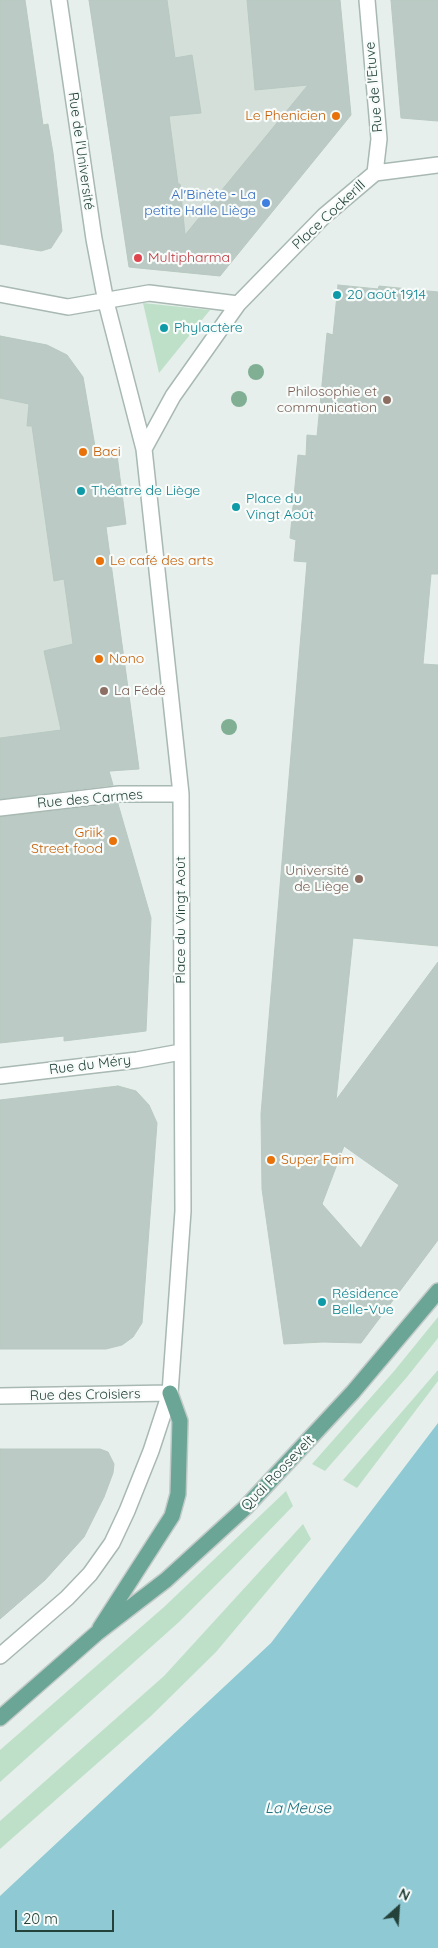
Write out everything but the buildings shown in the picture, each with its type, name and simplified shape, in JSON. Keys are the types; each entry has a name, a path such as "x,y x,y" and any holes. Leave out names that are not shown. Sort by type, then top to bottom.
{"main road":[{"name":"Quai Roosevelt","path":"97,1633 166,1580 246,1507 353,1392 438,1291"},
{"path":"0,1718 97,1633 172,1516 178,1494 180,1421 170,1393"}],"street":[{"name":"Rue de l'Université","path":"59,0 80,153 106,302"},
{"name":"Rue de l'Etuve","path":"367,0 379,139 375,173"},
{"name":"Place Cockerill","path":"238,304 324,216 375,173 438,164"},
{"path":"0,294 68,308 148,293 238,304 173,396 144,449"},
{"name":"Place du Vingt Août","path":"0,1656 67,1598 90,1574 112,1543 151,1452 170,1393 183,1211 180,1052 181,794 144,449 106,302"},
{"name":"Rue des Carmes","path":"0,808 119,794 181,794"},
{"name":"Rue du Méry","path":"0,1076 137,1060 180,1052"},
{"name":"Rue des Croisiers","path":"0,1396 170,1393"}],"shaded area":[{"path":"89,0 340,0 351,115 220,276 134,268 128,261"},
{"path":"0,336 47,345 67,355 83,377 97,458 117,455 126,524 106,527 139,766 135,769 0,783"}],"green space":[{"path":"143,303 210,310 159,373"},
{"path":"438,1317 438,1338 407,1377 325,1471 312,1464 395,1370"},
{"path":"438,1370 438,1381 357,1488 343,1480"},
{"path":"286,1491 293,1506 231,1570 179,1622 0,1782 0,1750 164,1607"},
{"path":"303,1524 311,1539 216,1652 151,1716 0,1849 0,1821 164,1676"}],"water":[{"name":"La Meuse","path":"438,1423 438,1948 0,1948 0,1896 271,1643"}],"place":[{"name":"Le Phenicien","path":"336,116"},
{"name":"Al'Binète - La petite Halle Liège","path":"266,203"},
{"name":"Multipharma","path":"138,258"},
{"name":"20 août 1914","path":"337,295"},
{"name":"Phylactère","path":"164,328"},
{"name":"Philosophie et communication","path":"387,400"},
{"name":"Baci","path":"83,452"},
{"name":"Théatre de Liège","path":"81,491"},
{"name":"Place du Vingt Août","path":"236,507"},
{"name":"Le café des arts","path":"100,561"},
{"name":"Nono","path":"99,659"},
{"name":"La Fédé","path":"104,691"},
{"name":"Griik Street food","path":"113,841"},
{"name":"Université de Liège","path":"359,879"},
{"name":"Super Faim","path":"271,1160"},
{"name":"Résidence Belle-Vue","path":"322,1302"}]}
